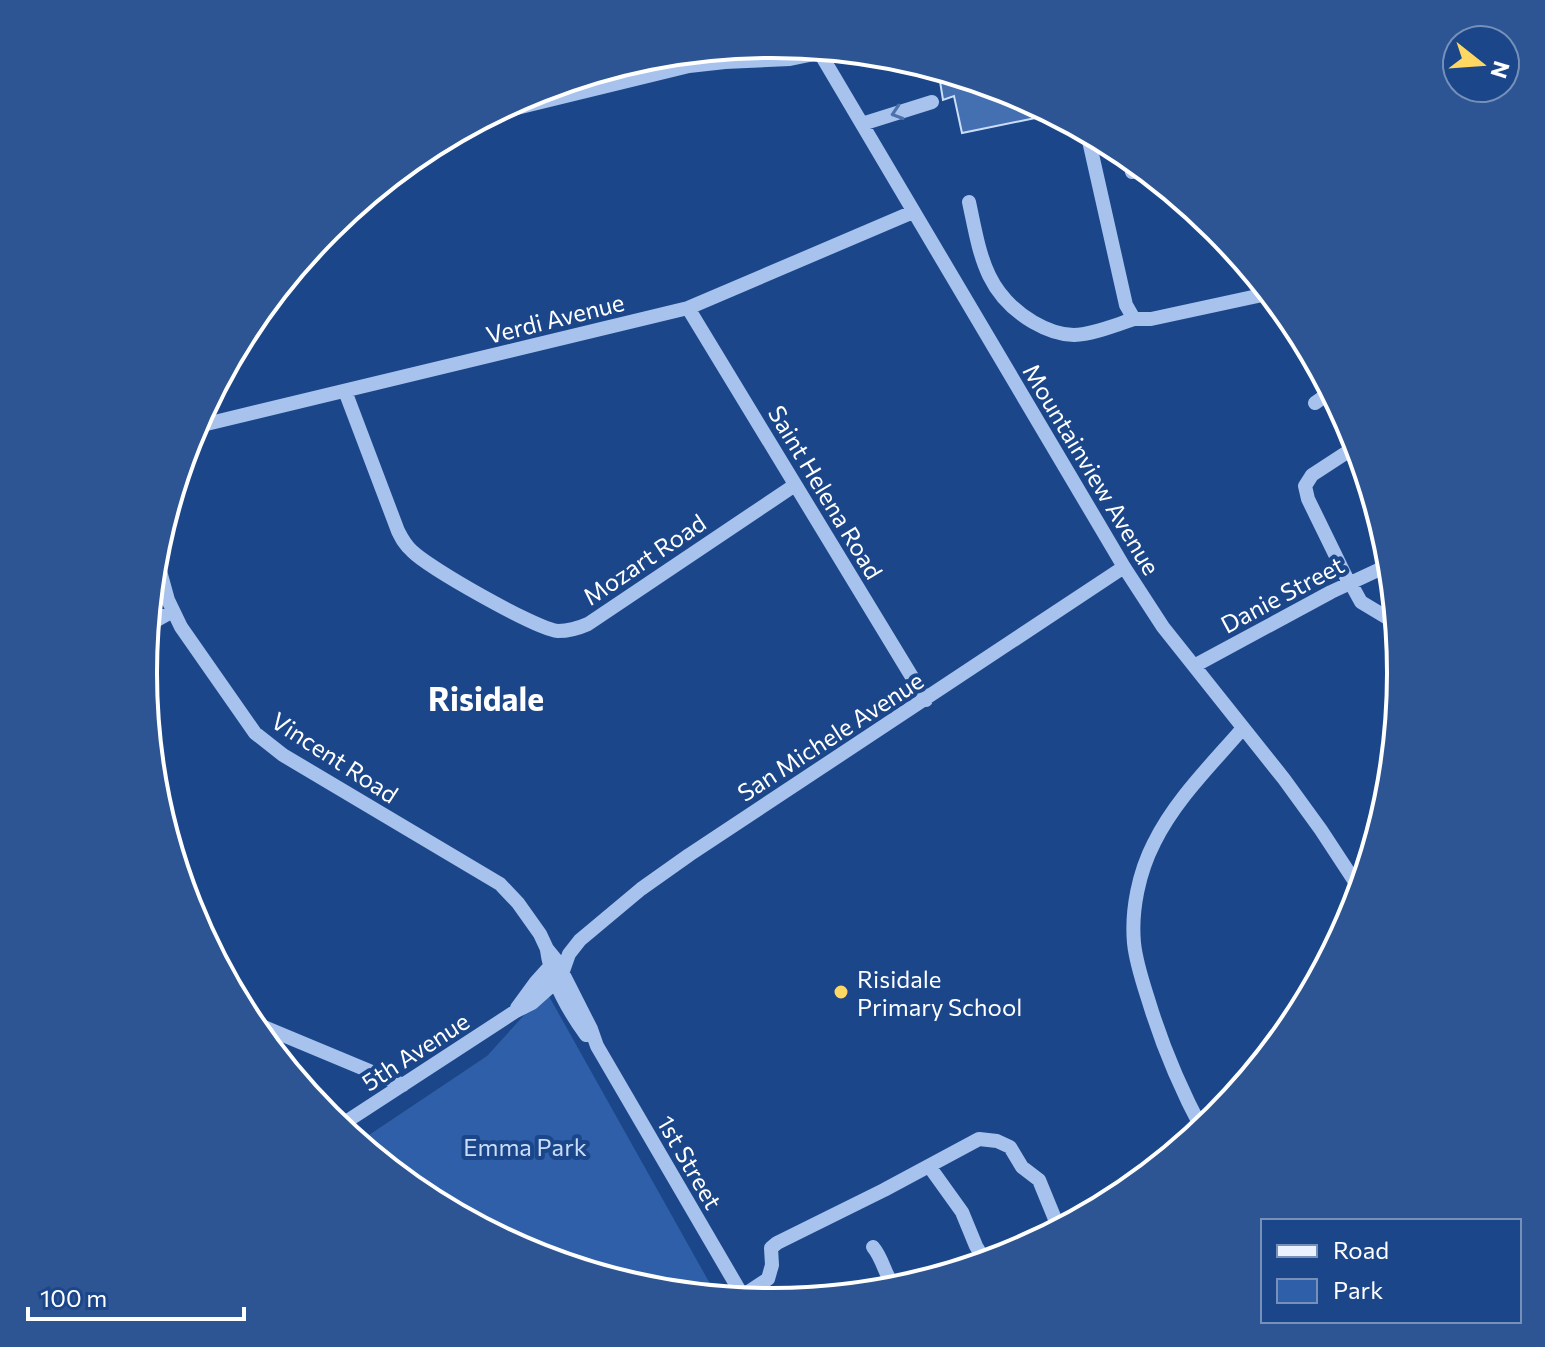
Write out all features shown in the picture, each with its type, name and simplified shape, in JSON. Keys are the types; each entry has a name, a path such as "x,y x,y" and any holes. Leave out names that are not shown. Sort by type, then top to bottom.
{"street":[{"path":"553,99 689,66 792,58"},
{"name":"Mountainview Avenue","path":"826,60 842,79 862,124 1124,567 1163,627 1321,830 1352,878"},
{"path":"862,124 932,102"},
{"path":"1090,147 1126,305 1134,319"},
{"path":"969,202 985,268 1007,304 1040,326 1067,335 1258,296"},
{"name":"Verdi Avenue","path":"210,423 688,308 913,212"},
{"name":"Saint Helena Road","path":"688,308 926,700"},
{"name":"Mozart Road","path":"345,391 403,541 418,557 453,579 532,622 557,631 588,624 795,485"},
{"path":"1315,403 1323,397"},
{"path":"1346,453 1312,475 1305,486 1308,499 1361,602 1385,617"},
{"name":"San Michele Avenue","path":"516,1011 580,940 641,889 1124,567"},
{"name":"Danie Street","path":"1194,666 1379,570"},
{"name":"Vincent Road","path":"164,582 173,611 191,643 255,733 283,755 500,884 528,916 557,964"},
{"path":"159,619 173,611"},
{"path":"1197,1119 1161,1041 1138,967 1134,940 1135,906 1144,866 1160,831 1184,797 1243,728"},
{"name":"1st Street","path":"557,964 597,1046 737,1288"},
{"name":"5th Avenue","path":"349,1120 516,1011"},
{"path":"272,1030 403,1085"},
{"path":"755,1289 768,1279 772,1246 979,1139 1006,1144 1022,1167 1039,1180 1056,1220"},
{"path":"929,1166 962,1212 980,1252"},
{"path":"873,1247 882,1259 889,1278"}],"green space":[{"name":"Emma Park","path":"546,991 711,1286 613,1268 500,1226 431,1185 367,1136 487,1056"}],"building":[{"path":"940,82 1037,118 962,133 954,96 943,100"}],"place":[{"name":"Risidale Primary School","path":"841,992"}],"district":[{"name":"Risidale","path":"486,698"}]}
